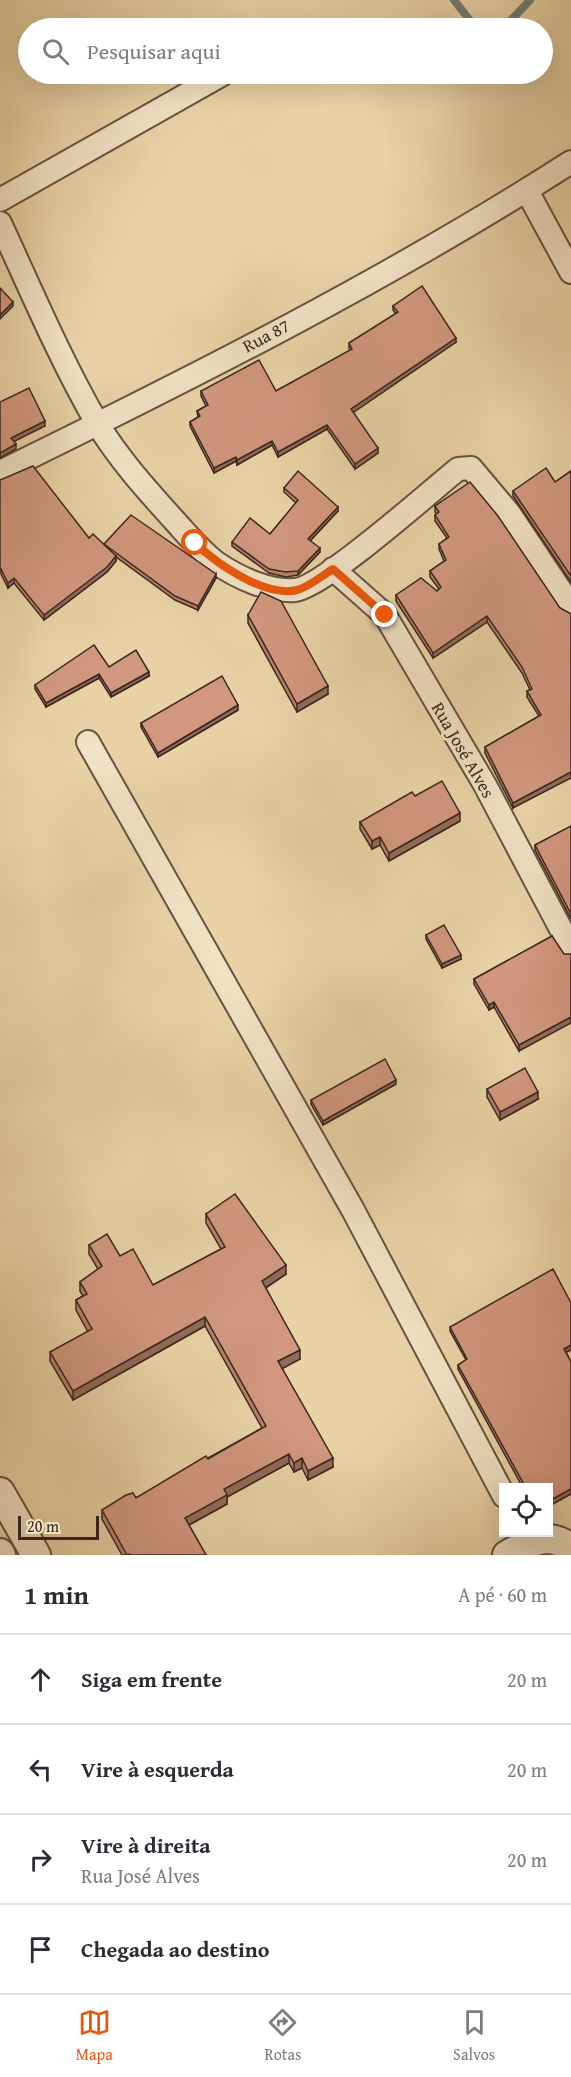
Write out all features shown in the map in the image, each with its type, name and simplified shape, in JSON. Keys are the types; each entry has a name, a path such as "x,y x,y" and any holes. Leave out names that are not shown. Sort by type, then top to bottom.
{"street":[{"path":"0,200 205,84"},
{"name":"Rua 87","path":"0,472 98,424 365,283 526,191 571,162"},
{"path":"526,191 571,272"},
{"path":"0,223 48,329 98,424 120,457 195,543 236,576 274,589 297,590 333,569 458,469 471,468 509,513 571,606"},
{"name":"Rua José Alves","path":"333,569 385,615 485,786 571,948"},
{"path":"88,742 353,1210 499,1487"},
{"path":"0,1492 36,1555"},
{"path":"525,1545 555,1539 571,1549"}],"building":[{"path":"422,286 456,338 351,409 378,448 355,464 327,425 278,452 272,441 237,460 236,457 214,468 190,422 200,416 197,411 208,405 201,391 259,360 276,391 352,349 349,343 398,312 393,306"},
{"path":"0,288 13,302 0,315"},
{"path":"29,388 45,421 11,438 16,444 0,453 0,402"},
{"path":"33,466 89,538 93,534 116,556 107,567 44,615 14,578 8,583 0,570 0,480"},
{"path":"546,468 555,482 571,471 571,576 513,491"},
{"path":"298,471 338,507 308,539 320,548 298,571 286,572 269,569 232,542 250,518 270,534 298,500 284,488"},
{"path":"470,482 498,516 560,608 571,614 571,772 513,803 485,747 541,715 527,691 532,689 522,667 487,616 433,653 396,595 421,578 437,591 441,587 430,571 446,560 439,544 449,537 435,515 439,512 435,506"},
{"path":"131,515 216,574 198,606 175,596 104,544"},
{"path":"261,592 281,601 328,686 297,704 248,615"},
{"path":"94,645 109,667 136,650 149,672 111,693 99,674 46,703 35,685"},
{"path":"222,676 238,705 158,753 141,723"},
{"path":"442,781 460,813 389,853 380,837 372,841 360,822 412,792 415,796"},
{"path":"571,826 571,914 535,845"},
{"path":"444,925 461,955 442,964 426,935"},
{"path":"552,936 564,954 571,954 571,1017 519,1045 494,1002 489,1005 474,979"},
{"path":"385,1059 396,1080 323,1121 311,1100"},
{"path":"525,1068 538,1092 500,1112 487,1089"},
{"path":"235,1194 286,1265 262,1281 300,1350 278,1361 333,1458 308,1471 302,1458 294,1463 289,1454 224,1489 227,1495 185,1518 206,1555 127,1555 102,1510 126,1495 133,1493 136,1498 206,1456 208,1459 266,1426 205,1317 73,1391 50,1352 92,1329 76,1300 87,1294 80,1282 102,1266 89,1245 107,1234 120,1256 133,1249 153,1285 225,1247 206,1214"},
{"path":"553,1269 571,1303 571,1345 564,1349 571,1362 571,1489 553,1499 553,1483 523,1483 458,1365 467,1359 450,1327"}],"waterway":[{"path":"454,0 468,18"},
{"path":"513,18 530,0"}],"route":[{"path":"195,543 236,576 274,589 297,590 333,569 385,615"}]}
